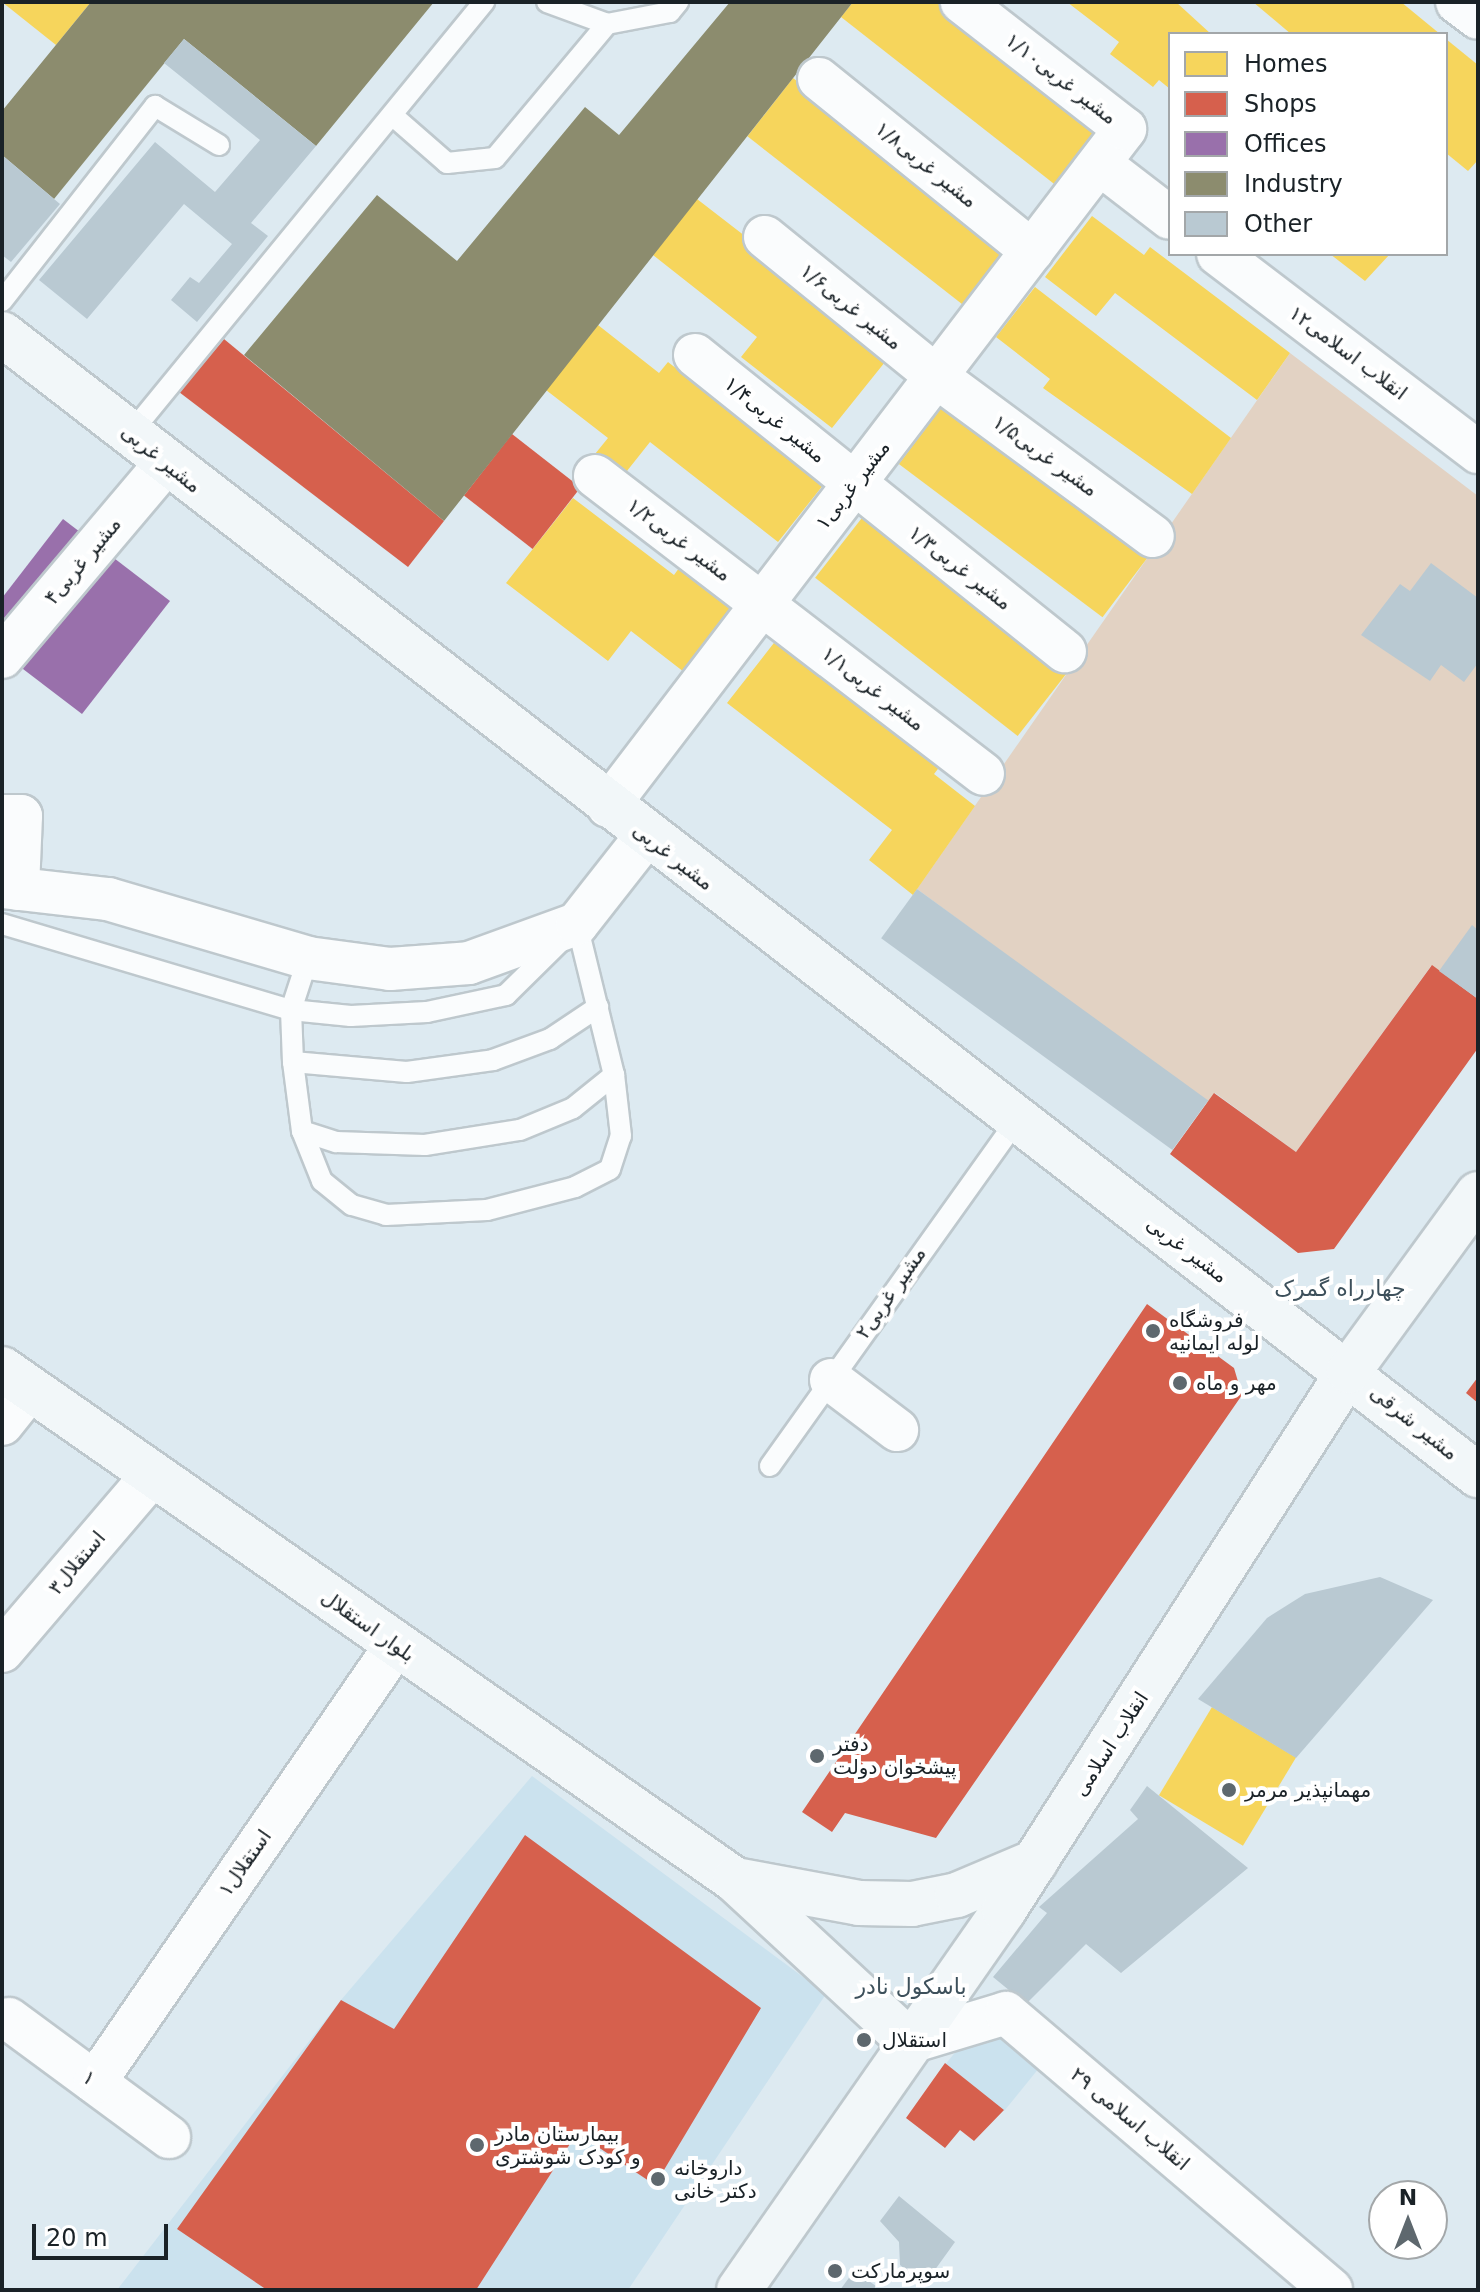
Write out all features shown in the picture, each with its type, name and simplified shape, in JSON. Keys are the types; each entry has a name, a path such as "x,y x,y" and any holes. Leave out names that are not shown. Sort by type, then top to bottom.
{"main road":[{"name":"مشیر غربی","path":"2,334 165,464 1015,1123 1349,1371"},
{"name":"انقلاب اسلامی","path":"739,2290 1035,1862 1349,1371 1478,1194"},
{"name":"مشیر شرقی","path":"1349,1371 1478,1475"},
{"name":"بلوار استقلال","path":"16,1379 735,1880 910,2042"},
{"path":"735,1880 859,1903 912,1904 957,1895 1035,1862"}],"street":[{"name":"۱/۱۰مشیر غربی","path":"962,2 1125,129 1100,164"},
{"path":"1457,2 1478,18"},
{"name":"۱/۸مشیر غربی","path":"819,79 1032,251"},
{"path":"1100,164 1168,216"},
{"name":"مشیر غربی۱","path":"608,806 1100,164"},
{"name":"۱/۶مشیر غربی","path":"765,237 937,377"},
{"name":"انقلاب اسلامی۱۲","path":"1221,256 1478,452"},
{"name":"۱/۴مشیر غربی","path":"695,355 854,485"},
{"name":"۱/۵مشیر غربی","path":"937,377 1153,536"},
{"name":"مشیر غربی۴","path":"2,657 165,464"},
{"name":"۱/۲مشیر غربی","path":"595,476 762,603"},
{"name":"۱/۳مشیر غربی","path":"854,485 1065,651"},
{"name":"۱/۱مشیر غربی","path":"762,603 983,774"},
{"path":"2,816 21,816 7,900 108,899 308,958 390,969 469,963 577,924 646,836"},
{"path":"2,1424 16,1379"},
{"path":"831,1380 897,1430"},
{"name":"استقلال۳","path":"2,1651 153,1474"},
{"name":"استقلال۱","path":"95,2082 396,1645"},
{"name":"انقلاب اسلامی ۲۹","path":"910,2042 1006,2013 1331,2290"},
{"name":"۱","path":"9,2019 169,2137"}],"lane":[{"path":"130,434 484,2"},
{"path":"547,2 607,24 670,12 678,2"},
{"path":"392,115 447,163 495,158 607,24"},
{"path":"2,301 155,106 219,145"},
{"path":"7,900 291,1010 405,1014 506,995 577,924"},
{"path":"308,958 291,1010 293,1062 302,1131 322,1181 352,1205 386,1215 487,1210 575,1187 610,1169 621,1136 614,1075 577,924"},
{"path":"293,1062 407,1072 493,1060 550,1039 598,1007"},
{"path":"302,1131 336,1142 425,1145 520,1130 573,1108 614,1075"},
{"name":"۲مشیر غربی","path":"770,1466 1015,1123"}],"shaded area":[{"path":"1290,353 1478,496 1478,998 1431,966 1296,1152 1215,1093 1207,1103 917,889"},
{"name":"بیمارستان مادر و کودک شوشتری","path":"532,1776 826,1994 628,2290 117,2290 341,2000"},
{"path":"983,2018 1041,2065 1004,2111 946,2064"}],"building: Homes":[{"path":"2,2 91,2 56,45"},
{"path":"853,2 938,2 1103,131 1058,187 841,17"},
{"path":"1067,2 1176,2 1209,32 1168,32 1168,87 1159,80 1153,87 1110,54 1119,42"},
{"path":"1253,2 1401,2 1438,32 1289,32"},
{"path":"1448,41 1478,65 1478,160 1468,171 1448,155"},
{"path":"793,78 1008,246 963,304 747,136"},
{"path":"697,199 802,280 794,290 885,362 832,428 741,357 757,337 653,255"},
{"path":"1092,216 1144,255 1150,247 1290,353 1257,400 1115,293 1096,316 1045,277"},
{"path":"1333,256 1388,256 1365,281"},
{"path":"1035,287 1231,438 1192,494 1043,388 1050,379 996,337"},
{"path":"598,325 659,373 668,362 824,484 778,542 650,442 623,476 595,454 608,438 546,390"},
{"path":"947,400 1151,553 1103,617 899,464"},
{"path":"573,498 674,575 682,564 735,604 684,672 631,631 608,661 506,583"},
{"path":"865,514 1068,672 1018,736 815,578"},
{"path":"777,639 941,765 934,774 975,806 913,895 869,860 892,830 727,703"},
{"path":"1212,1707 1296,1757 1243,1846 1159,1795"}],"building: Shops":[{"path":"224,339 444,521 408,567 179,392"},
{"path":"512,434 581,488 533,549 464,495"},
{"path":"1432,965 1478,999 1478,1048 1334,1249 1298,1253 1170,1154 1214,1093 1296,1152"},
{"path":"1147,1304 1234,1368 1242,1395 936,1838 845,1813 832,1832 802,1812"},
{"path":"1478,1377 1478,1403 1466,1393"},
{"name":"بیمارستان مادر و کودک شوشتری","path":"525,1835 761,2008 655,2185 577,2133 476,2290 267,2290 177,2229 341,2000 394,2029"},
{"path":"945,2063 1004,2110 974,2141 960,2130 945,2148 906,2118"}],"building: Offices":[{"path":"63,519 170,601 82,714 2,653 2,598"}],"building: Industry":[{"path":"91,2 434,2 316,146 184,39 54,199 2,155 2,111"},
{"path":"730,2 853,2 444,521 244,355 377,195 457,261 585,107 619,135"}],"building: Other":[{"path":"184,39 316,146 251,223 268,236 197,322 171,300 190,277 199,283 232,244 184,204 87,319 39,280 155,142 215,192 260,140 164,63"},
{"path":"2,155 60,204 11,262 2,255"},
{"path":"1431,563 1478,598 1478,663 1464,682 1441,665 1430,681 1361,635 1400,584 1410,591"},
{"path":"917,889 1208,1101 1172,1150 881,938"},
{"path":"1472,925 1478,930 1478,999 1439,971"},
{"path":"1380,1577 1433,1600 1296,1758 1198,1699 1267,1618 1305,1594"},
{"path":"1147,1786 1248,1868 1121,1973 1086,1944 1026,2004 993,1977 1047,1913 1039,1907 1138,1819 1130,1810"},
{"path":"899,2196 955,2242 924,2285 900,2265 899,2242 880,2221"},
{"path":"854,2271 876,2286 873,2290 840,2290"}],"place":[{"name":"فروشگاه لوله ایمانیه","path":"1153,1331"},
{"name":"مهر و ماه","path":"1180,1383"},
{"name":"دفتر پیشخوان دولت","path":"817,1756"},
{"name":"مهمانپذیر مرمر","path":"1229,1790"},
{"name":"استقلال","path":"864,2040"},
{"name":"بیمارستان مادر و کودک شوشتری","path":"477,2145"},
{"name":"داروخانه دکتر خانی","path":"658,2179"},
{"name":"سوپرمارکت","path":"835,2271"}],"district":[{"name":"چهارراه گمرک","path":"1340,1289"},
{"name":"باسکول نادر","path":"911,1987"}]}
